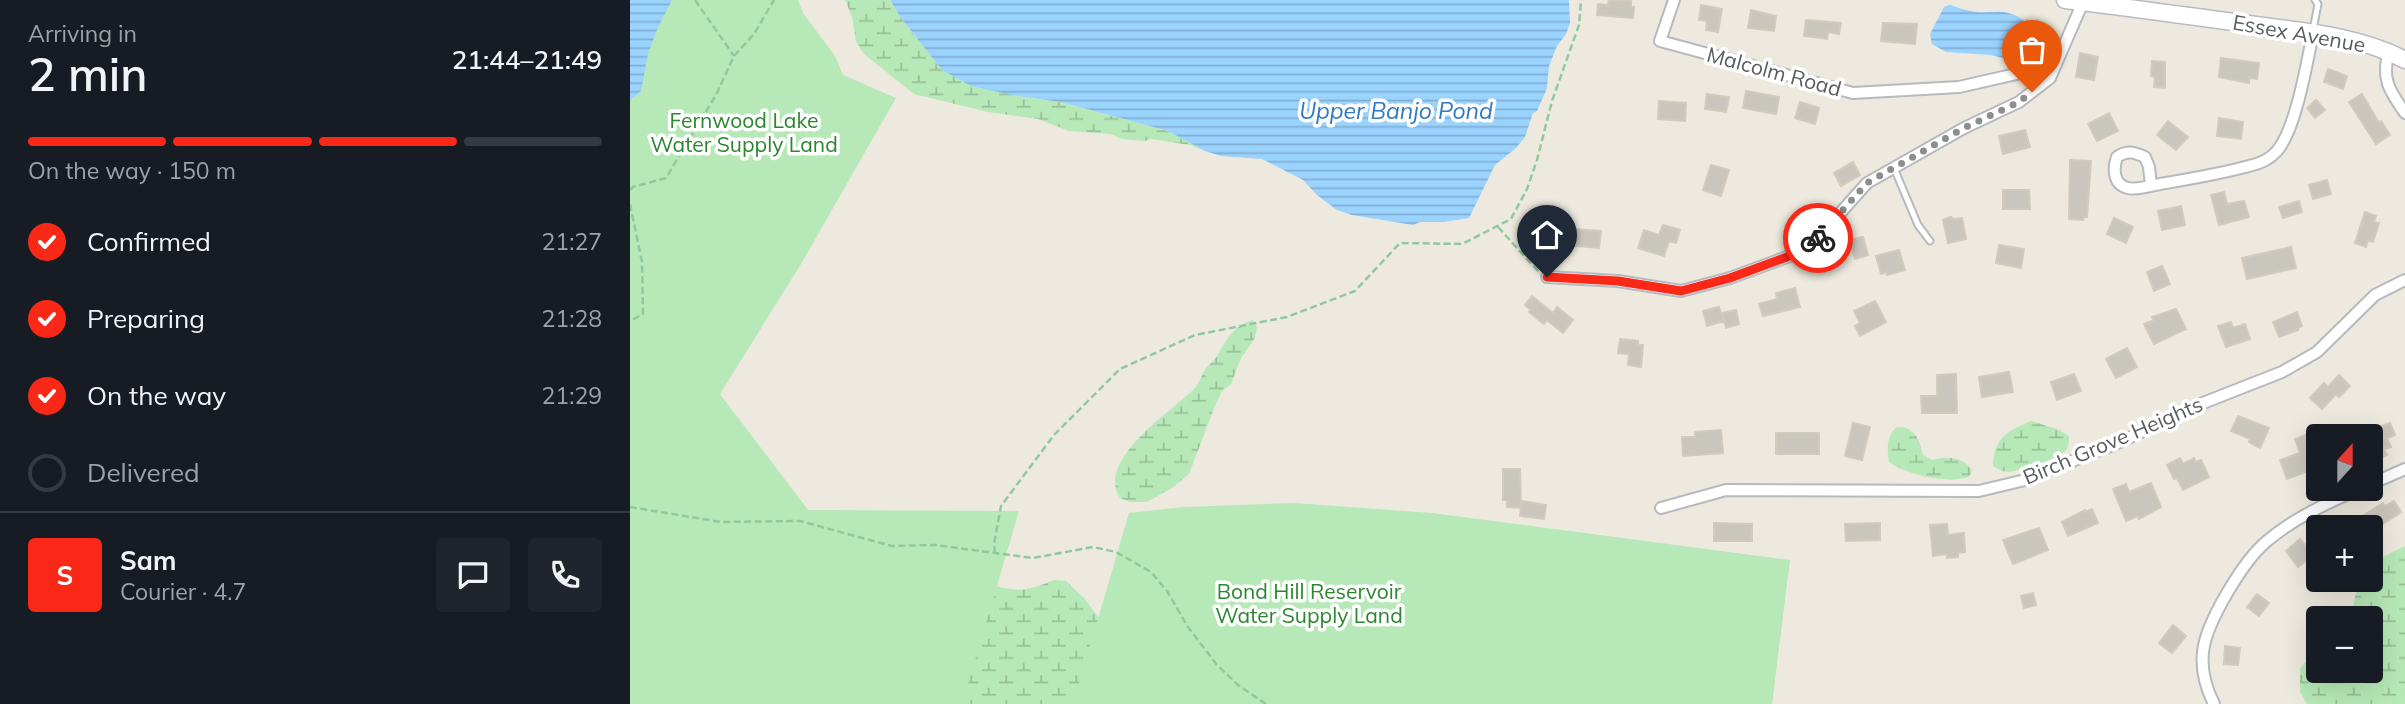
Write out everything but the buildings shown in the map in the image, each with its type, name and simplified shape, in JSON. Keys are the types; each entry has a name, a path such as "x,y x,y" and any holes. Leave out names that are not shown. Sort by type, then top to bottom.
{"street":[{"name":"Malcolm Road","path":"1674,0 1660,41 1853,93 1959,87 2056,65"},
{"name":"Essex Avenue","path":"2065,0 2139,5 2313,33 2389,51 2405,60"},
{"path":"1547,277 1618,281 1681,291 1730,278 1787,257 1818,238 1867,183 1964,128 2019,102 2050,78 2084,2"},
{"path":"2151,186 2251,166 2266,160 2278,150 2295,111 2313,33"},
{"path":"2389,51 2385,77 2405,113"},
{"name":"Birch Grove Heights","path":"1661,508 1726,490 1979,491 2025,480 2282,372 2317,352 2375,295 2405,280"},
{"path":"2384,478 2405,469"},
{"path":"2214,704 2207,691 2203,654 2206,638 2231,585 2266,541 2306,515 2335,501"}],"lane":[{"path":"2313,33 2318,4 2315,0"},
{"path":"1894,167 1918,225 1930,241"}],"path":[{"path":"695,0 734,56"},
{"path":"630,190 666,178 716,95 734,56 754,34 774,0"},
{"path":"995,553 994,544 1001,506 1054,435 1120,369 1195,335 1287,317 1355,290 1399,243 1462,243 1511,219 1527,189 1537,160 1552,101 1579,25 1581,0"},
{"path":"630,204 642,262 643,314 630,321"},
{"path":"1497,226 1540,273 1547,277"},
{"path":"630,507 721,522 800,521 892,546 935,545 1033,558 1093,547 1116,552 1151,572 1217,665 1238,685 1266,704"}],"green space":[{"name":"Fernwood Lake Water Supply Land","path":"630,0 798,0 803,13 835,56 843,75 896,98 801,264 720,394 808,510 1019,511 962,704 630,704"},
{"path":"844,0 890,0 942,70 1016,96 1061,102 1168,131 1205,151 1190,145 1151,139 1122,139 1111,134 1069,131 1038,119 988,112 914,94 864,54 856,42 852,17"},
{"path":"1253,320 1257,327 1255,338 1241,358 1231,384 1222,391 1189,474 1172,488 1147,502 1130,502 1120,498 1115,483 1118,467 1127,452 1140,436 1196,387 1206,368 1216,358 1231,334"},
{"path":"2031,421 2057,429 2069,436 2066,450 2046,461 2014,471 2009,472 1993,466 1996,449 2003,437"},
{"path":"1897,427 1912,431 1918,439 1923,455 1932,460 1949,458 1964,462 1972,471 1969,477 1928,477 1906,471 1889,462 1889,439"},
{"name":"Bond Hill Reservoir Water Supply Land","path":"1294,503 1432,513 1790,560 1772,704 1073,704 1129,513 1184,507"},
{"path":"2405,546 2405,704 2307,704 2300,692 2300,669 2306,661 2306,683 2383,683 2383,606 2353,606 2356,592 2383,592 2383,557"},
{"path":"1054,580 1066,581 1084,598 1101,621 1100,704 908,704 993,585 1024,589"}],"water":[{"path":"630,0 672,0 648,54 641,91 630,100"},
{"name":"Upper Banjo Pond","path":"890,0 1569,0 1570,23 1549,66 1547,88 1537,111 1533,113 1525,137 1495,165 1469,218 1420,222 1413,225 1337,210 1303,180 1262,159 1221,156 1205,151 1168,131 1061,102 971,86 942,70"},
{"path":"1950,5 1974,12 2004,12 2017,16 2033,30 2040,49 2013,60 1990,55 1946,52 1932,44 1930,34 1944,7"}],"way so far":[{"path":"1818,238 1867,183 1964,128 2019,102 2032,92"}],"route":[{"path":"1547,277 1618,281 1681,291 1730,278 1787,257 1818,238"}]}
